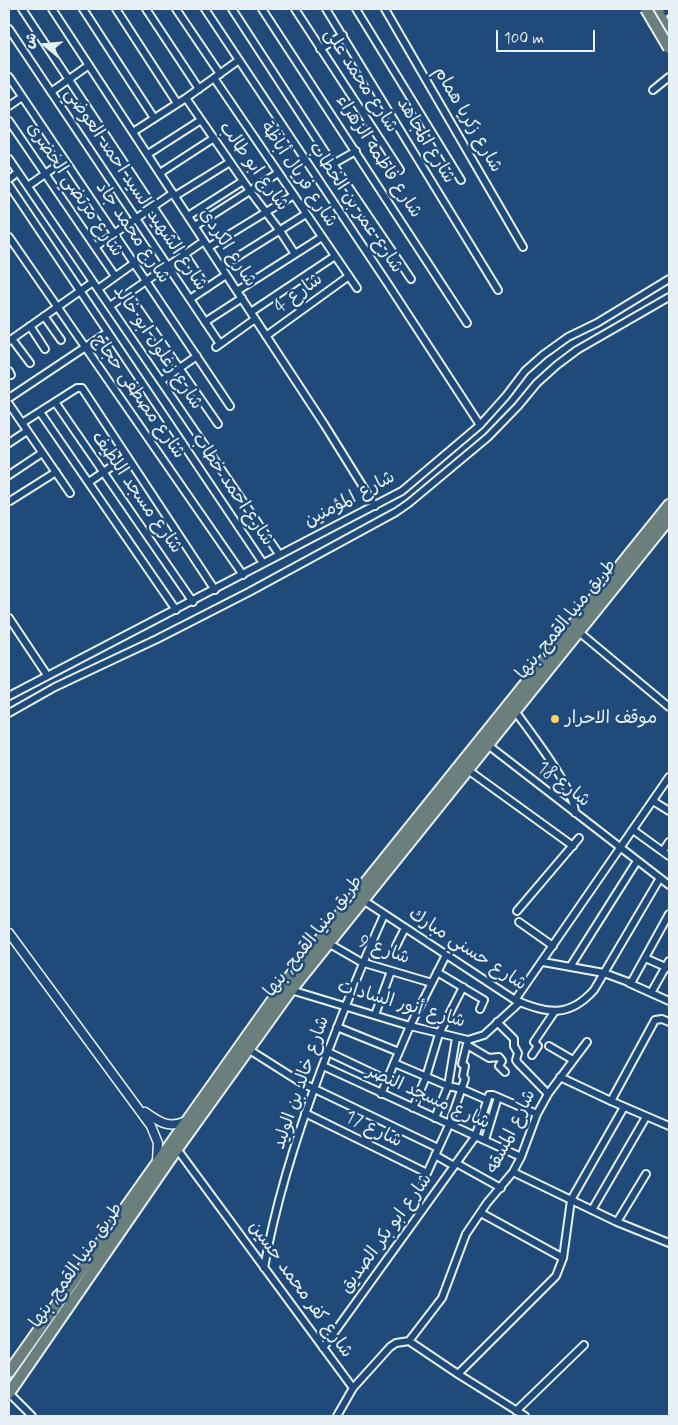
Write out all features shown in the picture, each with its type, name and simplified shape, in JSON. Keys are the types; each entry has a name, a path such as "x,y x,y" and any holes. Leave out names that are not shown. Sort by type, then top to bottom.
{"highway":[{"path":"646,9 650,21 669,54"},
{"path":"646,9 669,42"},
{"path":"646,9 669,48"},
{"path":"650,21 658,12 669,32"},
{"name":"طريق منيا القمح, بنها","path":"9,1372 157,1161 302,961 669,505"},
{"name":"طريق منيا القمح, بنها","path":"9,1393 177,1149 291,990 669,519"}],"street":[{"path":"22,9 207,288"},
{"name":"شارع الكردى","path":"52,9 209,247 375,506"},
{"path":"83,9 154,118"},
{"path":"116,9 177,103"},
{"path":"146,9 199,89"},
{"name":"شارع فريال أباظة","path":"176,9 278,173 357,288"},
{"name":"شارع عمر بن الخطاب","path":"205,9 386,280 480,425"},
{"path":"232,9 411,279"},
{"name":"شارع فاطمه الزهراء","path":"262,9 468,323"},
{"name":"شارع محمد على","path":"295,9 400,170"},
{"name":"شارع المجاهد","path":"326,9 498,290"},
{"path":"356,9 460,180"},
{"name":"شارع زكريا همام","path":"385,9 523,247"},
{"path":"658,12 669,10"},
{"name":"شارع الشهيد السيد احمد العوضي","path":"9,29 205,322 218,346 255,319"},
{"path":"320,49 343,35"},
{"path":"133,132 186,98 239,60"},
{"path":"51,92 90,65"},
{"path":"653,90 669,76"},
{"name":"شارع محمد جاد","path":"9,77 230,406"},
{"path":"9,106 22,97"},
{"name":"شارع ابو طالب","path":"186,98 295,254"},
{"path":"148,154 201,120"},
{"name":"شارع مرتضي الخضرى","path":"9,121 115,276"},
{"path":"160,173 214,138"},
{"path":"334,164 356,151"},
{"name":"شارع زغلول ابو خالد","path":"9,158 279,554"},
{"path":"28,186 65,160"},
{"path":"95,247 154,206 230,162"},
{"path":"9,179 18,172"},
{"path":"195,226 278,173"},
{"path":"188,216 243,181"},
{"name":"شارع احمد خطاب","path":"9,185 263,563"},
{"path":"209,247 294,195"},
{"path":"221,267 306,214"},
{"name":"شارع مصطفى حجاج","path":"9,237 243,575"},
{"path":"237,291 322,237"},
{"path":"110,306 204,241"},
{"path":"98,289 144,256"},
{"path":"251,312 335,256"},
{"path":"190,300 226,275"},
{"name":"شارع 4","path":"266,336 349,276"},
{"name":"شارع المؤمنين","path":"9,696 215,590 279,554 402,492 480,425 525,371 542,355 568,337 597,322 669,278"},
{"path":"30,363 10,340 93,282"},
{"path":"128,294 218,424"},
{"name":"شارع المؤمنين","path":"9,713 55,687 157,639 249,592 396,512 488,437 537,383 557,365 577,350 669,297"},
{"path":"205,322 242,298"},
{"path":"44,316 61,340"},
{"path":"30,326 45,349"},
{"path":"9,398 108,332"},
{"path":"161,381 197,356"},
{"path":"22,423 81,387 215,590"},
{"name":"شارع مسجد اللطيف","path":"55,402 192,602"},
{"path":"10,408 70,493"},
{"path":"40,412 176,610"},
{"path":"9,443 27,431"},
{"path":"9,475 42,453"},
{"path":"89,482 127,456"},
{"path":"10,501 56,472"},
{"path":"9,618 47,675"},
{"path":"579,632 669,707"},
{"path":"515,711 542,748 570,792 574,802 575,813"},
{"name":"شارع 18","path":"488,745 669,885"},
{"path":"468,770 573,846"},
{"name":"شارع أنور السادات","path":"291,990 456,1038 467,1043 481,1036 517,1001 669,777"},
{"path":"653,801 669,811"},
{"path":"633,830 669,856"},
{"path":"517,911 579,838"},
{"path":"663,851 669,842"},
{"path":"570,967 637,861"},
{"name":"شارع حسني مبارك","path":"363,900 517,1001 541,1010 560,1012 586,999 594,990 660,878"},
{"name":"شارع خالد بن الوليد","path":"264,1268 276,1210 314,1089 345,1006 384,914"},
{"path":"630,983 669,914"},
{"path":"519,922 553,946"},
{"path":"396,946 405,928"},
{"path":"9,934 139,1108 156,1134 159,1152 157,1161"},
{"name":"شارع 9","path":"328,943 363,962 432,983"},
{"path":"381,1094 410,1026 446,955"},
{"path":"645,958 668,965 651,993"},
{"path":"543,962 604,973 669,1001"},
{"path":"375,1015 391,971"},
{"path":"437,972 484,1000 480,1009"},
{"path":"413,1108 426,1077 439,1034 463,987"},
{"path":"532,1055 538,1046 535,1041 555,1011"},
{"path":"611,1101 655,1020 659,1019 669,1022"},
{"path":"497,1022 514,1040 514,1046 518,1053 516,1060 518,1063 548,1094"},
{"path":"337,1027 399,1052"},
{"path":"435,1118 448,1086 456,1038"},
{"name":"شارع المسقه","path":"409,1341 442,1298 466,1234 487,1203 513,1172 521,1157 537,1114 548,1094 587,1042"},
{"path":"423,1182 449,1125 466,1078 462,1076 465,1066 462,1064 467,1043 490,1058 499,1057 502,1061 499,1066 504,1072"},
{"path":"549,1046 573,1060"},
{"path":"248,1049 314,1089 438,1148"},
{"path":"328,1052 387,1080"},
{"path":"394,1063 487,1100 491,1094 537,1114"},
{"name":"شارع مسجد النصر","path":"322,1066 521,1157"},
{"path":"560,1077 669,1126"},
{"path":"485,1140 498,1097"},
{"name":"شارع ابو بكر الصديق","path":"323,1348 475,1136 487,1100"},
{"path":"458,1374 552,1282 559,1271 563,1258 571,1200 624,1107"},
{"path":"139,1108 164,1125 180,1124 187,1121"},
{"name":"شارع 17","path":"306,1113 427,1173"},
{"path":"592,1210 646,1117"},
{"name":"شارع كفر محمد حسين","path":"177,1149 353,1388 394,1344 409,1341"},
{"path":"435,1156 455,1164 501,1188"},
{"path":"513,1172 669,1244"},
{"path":"618,1222 646,1174"},
{"path":"481,1213 563,1258"},
{"path":"409,1341 525,1416"},
{"path":"516,1411 584,1345"},
{"path":"337,1416 353,1388"},
{"path":"9,1393 32,1416"}],"place":[{"name":"موقف الاحرار","path":"555,719"}]}
